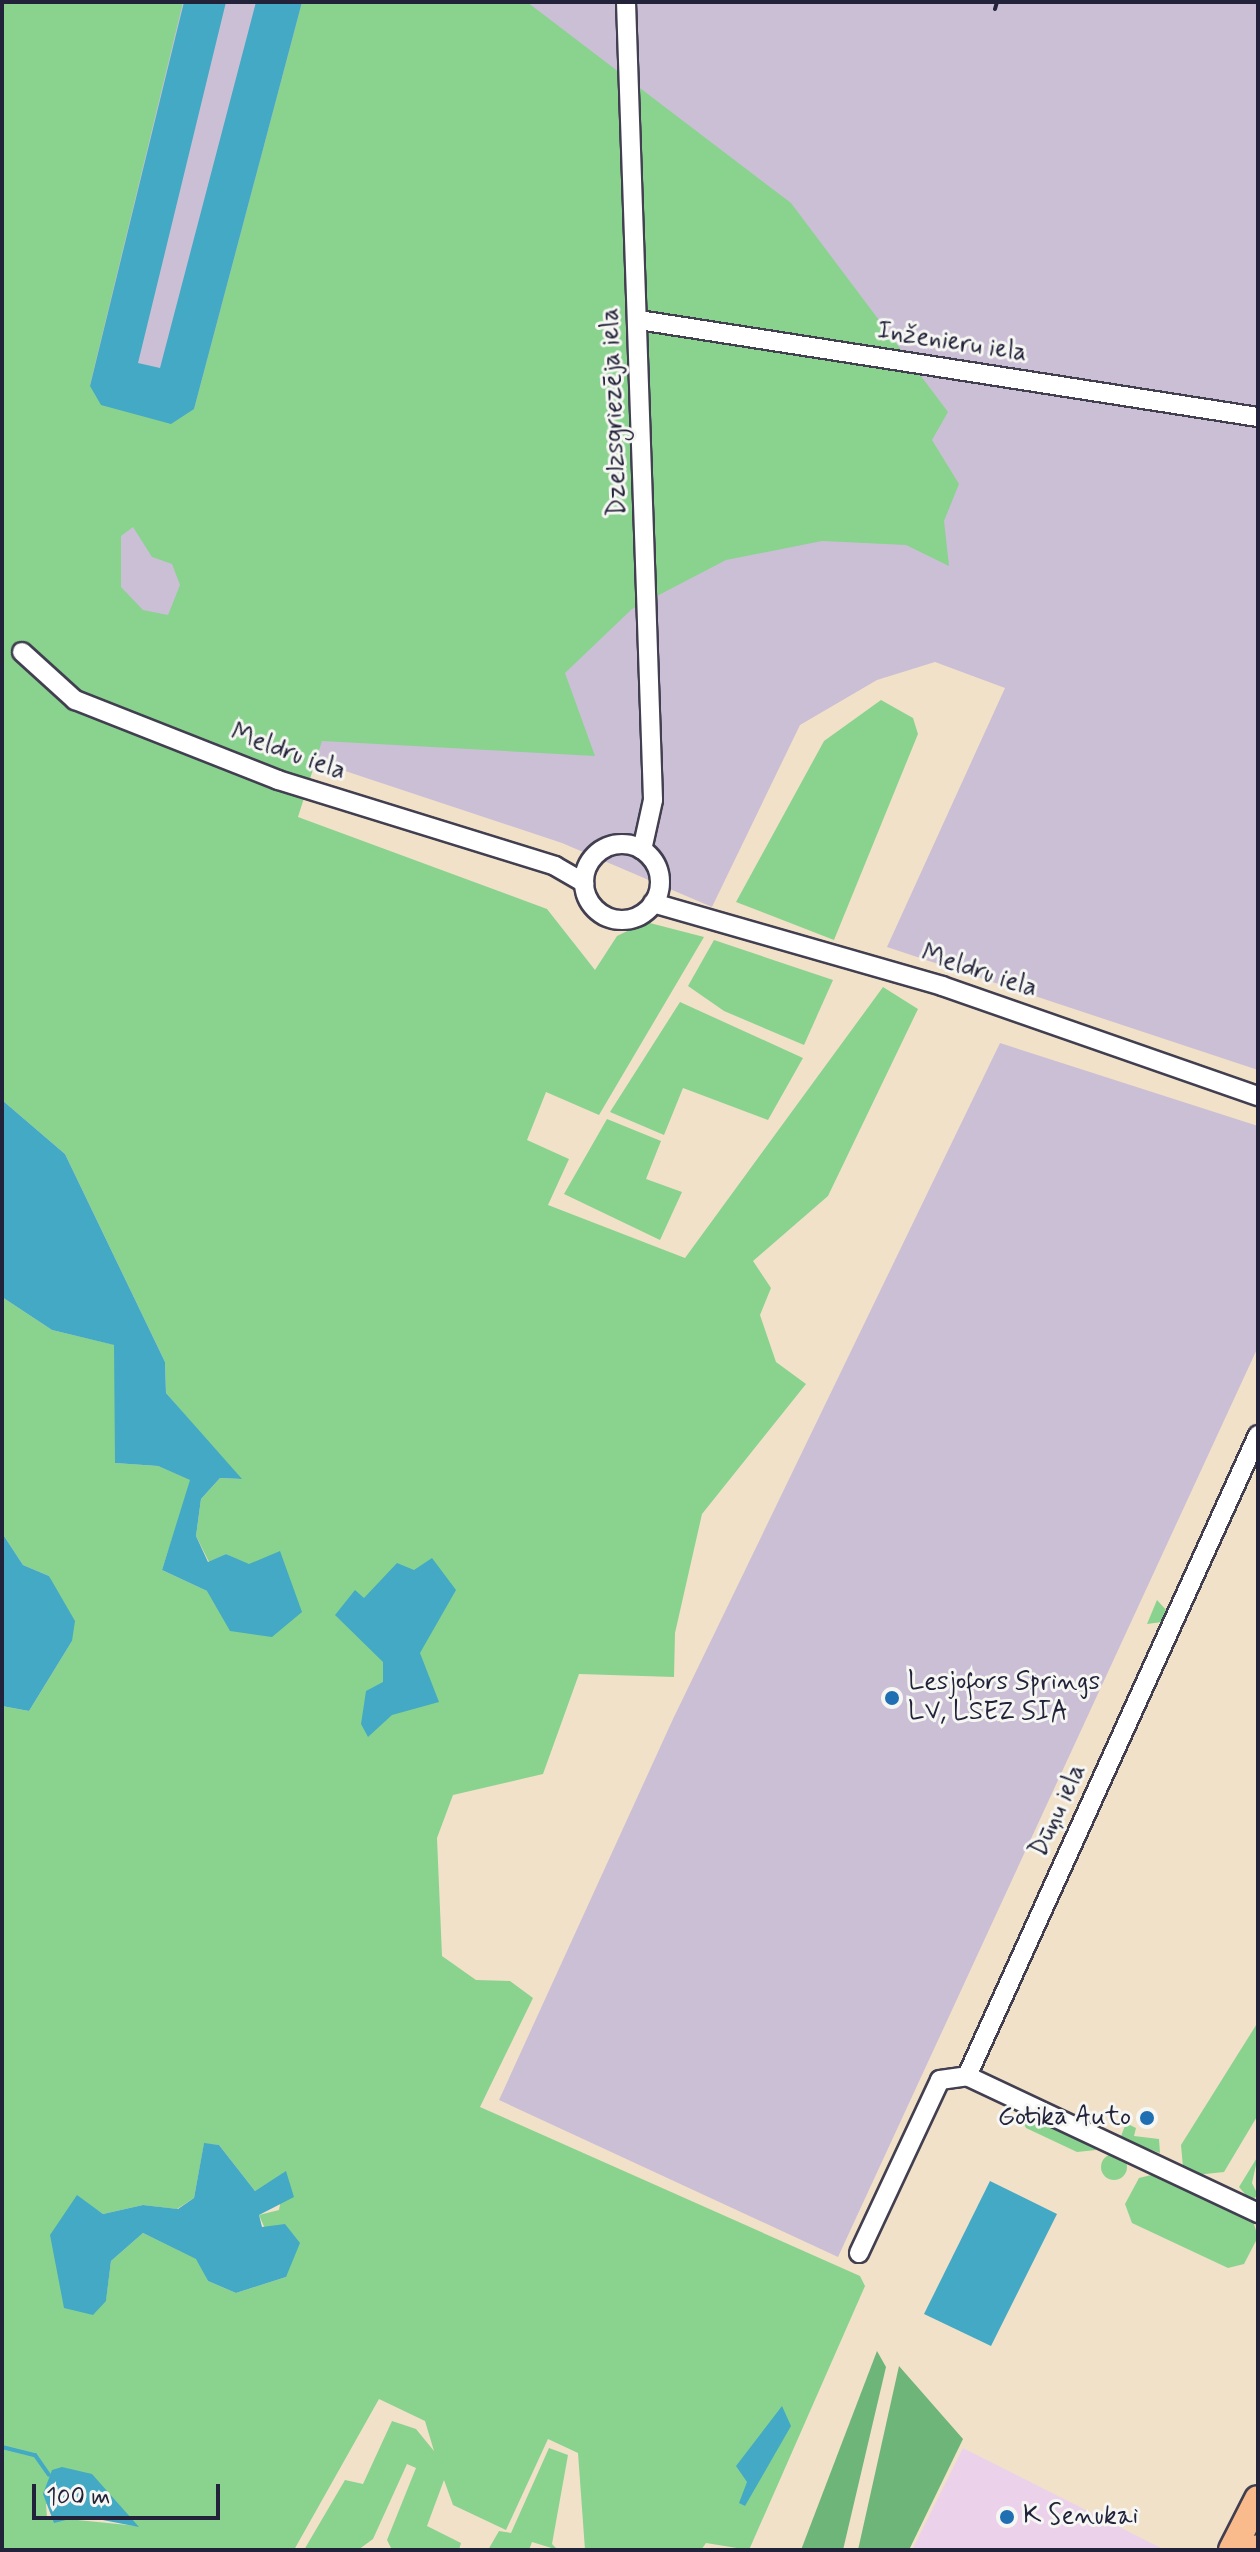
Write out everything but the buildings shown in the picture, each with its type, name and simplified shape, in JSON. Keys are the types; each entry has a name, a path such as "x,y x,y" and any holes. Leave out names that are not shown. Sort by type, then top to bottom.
{"highway":[{"path":"1232,2550 1258,2499"}],"street":[{"name":"Dzelzsgriezēja iela","path":"626,2 653,800 635,848"},
{"name":"Inženieru iela","path":"639,320 1258,417"},
{"name":"Meldru iela","path":"22,652 75,700 278,780 585,875"},
{"path":"635,848 655,864 656,896 638,917 615,920 594,909 585,875 604,849 635,848"},
{"name":"Meldru iela","path":"656,896 680,908 942,986 1258,1096"},
{"name":"Dūņu iela","path":"967,2076 1258,1435"},
{"path":"859,2253 940,2080 967,2076 1258,2213"}],"shaded area":[{"path":"2,2 1258,2 1258,1070 887,947 1005,688 935,662 877,680 800,725 712,907 562,843 53,674"},
{"path":"1000,1043 1258,1126 1258,1347 838,2257 499,2100 673,1719"},
{"path":"963,2448 1165,2550 912,2550"}],"green space":[{"path":"2,2 183,2 90,385 194,409 302,2 527,2 791,203 948,412 932,440 959,484 944,521 949,566 906,545 822,541 726,560 632,609 565,673 595,756 322,741 298,817 547,909 595,970 617,936 646,922 704,937 599,1115 546,1092 527,1140 569,1159 548,1205 685,1258 883,987 918,1009 828,1196 753,1261 771,1288 760,1315 776,1362 806,1384 702,1514 675,1633 674,1677 579,1674 543,1774 453,1795 437,1838 442,1956 476,1980 510,1981 533,1998 480,2107 860,2276 865,2286 749,2550 706,2543 701,2550 585,2550 578,2453 548,2439 506,2530 453,2505 444,2480 427,2526 461,2543 459,2550 392,2550 387,2540 416,2468 407,2464 373,2539 358,2550 304,2550 345,2480 363,2484 392,2421 416,2429 434,2451 425,2421 379,2399 294,2550 2,2550 2,1706 29,1711 72,1641 49,1576 23,1565 2,1533 2,1297 52,1330 115,1345 115,1463 158,1466 191,1480 162,1570 207,1591 249,1565 226,1554 209,1562 196,1536 201,1499 220,1478 240,1479 166,1393 165,1362 65,1154 2,1100","holes":["133,527 152,557 172,564 180,585 168,615 143,610 121,587 121,536","204,2144 219,2145 255,2191 286,2172 279,2210 259,2215 286,2277 236,2293 208,2281 197,2259 143,2233 111,2261 106,2300 77,2196 103,2214 143,2205 177,2209 194,2198","46,2504 138,2526 47,2517"]},
{"path":"881,700 913,718 918,734 834,940 736,902 824,741"},
{"path":"714,940 833,980 804,1045 724,1011 688,986"},
{"path":"680,1002 803,1058 768,1120 683,1088 664,1135 610,1112"},
{"path":"607,1119 661,1141 646,1179 682,1192 660,1240 564,1194"},
{"path":"1157,1600 1168,1612 1162,1622 1147,1624"},
{"path":"1258,2022 1258,2115 1224,2172 1196,2175 1183,2167 1181,2145"},
{"path":"1028,2113 1093,2143 1096,2150 1077,2152 1026,2128 1020,2116"},
{"path":"1126,2123 1136,2128 1134,2136 1159,2139 1160,2153 1120,2139"},
{"path":"1114,2154 1123,2158 1127,2167 1123,2176 1114,2180 1105,2176 1101,2167 1105,2158"},
{"path":"1258,2156 1252,2183 1258,2195 1251,2201 1239,2187"},
{"path":"1155,2174 1252,2218 1258,2237 1244,2264 1228,2268 1132,2223 1125,2204 1139,2178"},
{"path":"877,2351 886,2367 843,2550 801,2550"},
{"path":"899,2366 963,2439 909,2550 858,2550"},
{"path":"549,2448 568,2455 552,2544 558,2550 532,2542 529,2550 488,2550 499,2531 511,2533"}],"water":[{"path":"184,2 226,2 138,363 160,368 256,2 302,2 194,409 171,424 101,405 90,386"},
{"path":"2,1100 65,1154 165,1362 166,1393 242,1479 220,1478 201,1499 196,1536 208,1562 226,1554 249,1564 280,1551 302,1612 272,1637 230,1631 207,1591 162,1570 190,1480 158,1466 115,1463 114,1345 52,1330 2,1297"},
{"path":"2,1533 23,1565 49,1576 75,1621 72,1641 29,1711 2,1706"},
{"path":"432,1558 456,1590 420,1653 439,1702 392,1715 368,1737 361,1724 366,1691 383,1682 383,1662 335,1615 355,1590 364,1598 397,1563 414,1570"},
{"path":"204,2143 219,2145 255,2191 286,2171 294,2197 259,2215 262,2227 285,2224 300,2243 286,2277 236,2293 208,2281 196,2259 143,2233 111,2261 106,2301 93,2315 64,2308 50,2235 77,2195 103,2214 143,2205 178,2209 194,2198"},
{"path":"990,2181 1057,2214 991,2346 924,2314"},
{"path":"782,2406 791,2426 745,2506 739,2503 747,2482 736,2466"},
{"path":"62,2467 92,2474 139,2527 82,2516 54,2523 43,2494 52,2470"}],"waterway":[{"path":"2,2447 35,2455 49,2475"}],"railway":[{"path":"995,9 997,2"}],"place":[{"name":"Lesjofors Springs LV, LSEZ SIA","path":"892,1698"},
{"name":"Gotika Auto","path":"1147,2118"},
{"name":"K Senukai","path":"1007,2517"}]}
